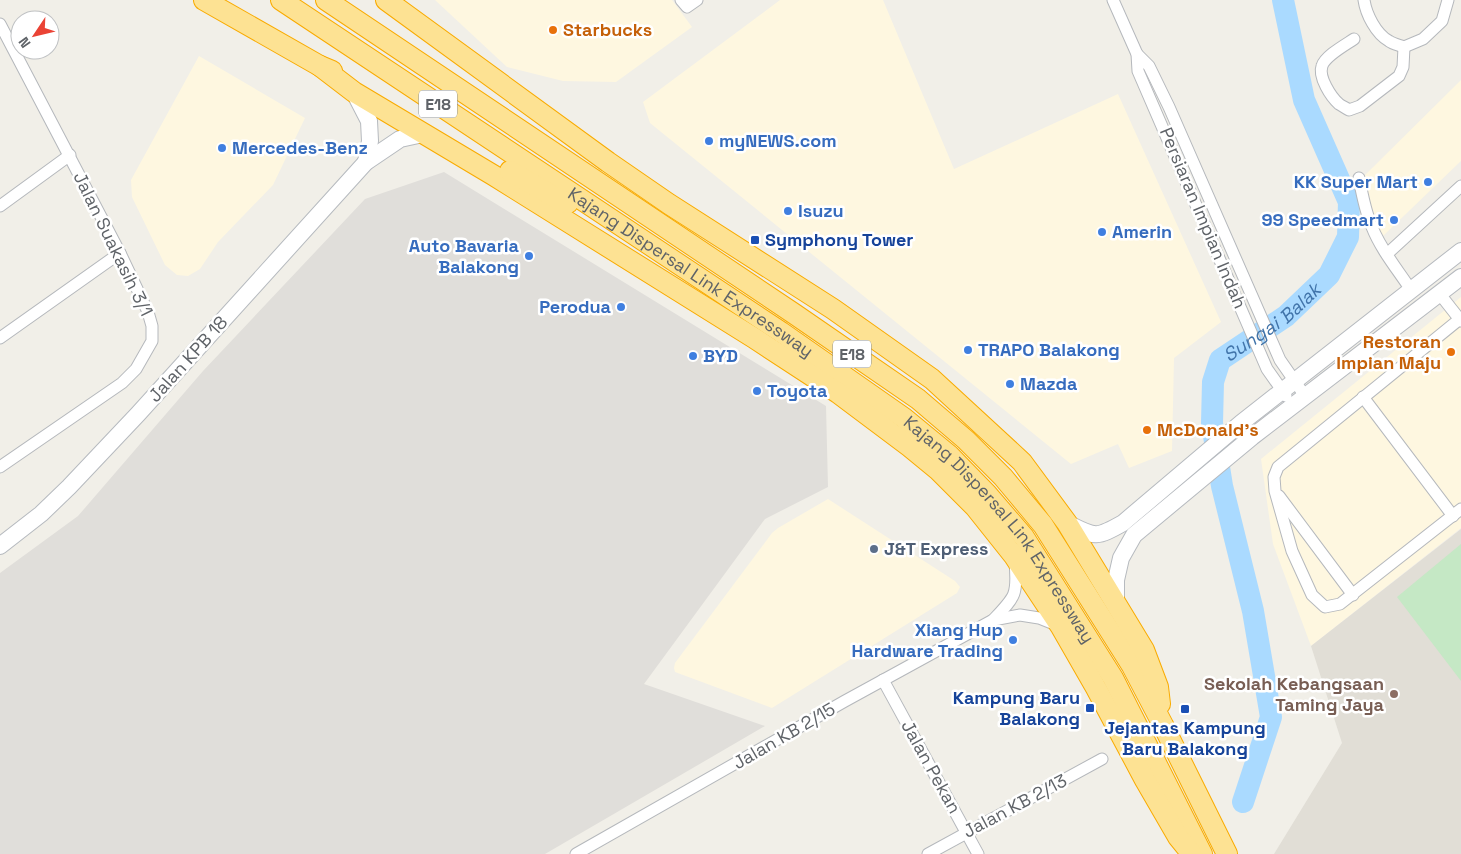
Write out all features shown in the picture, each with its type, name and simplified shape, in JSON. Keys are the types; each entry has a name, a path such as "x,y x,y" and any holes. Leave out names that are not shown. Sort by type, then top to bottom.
{"highway":[{"path":"204,0 320,66 358,82 558,199 574,206 594,207"},
{"name":"Kajang Dispersal Link Expressway","path":"282,0 781,332 904,418 949,456 987,494 1024,538 1113,678 1202,854"},
{"name":"Kajang Dispersal Link Expressway","path":"326,0 801,318 918,400 966,440 1003,477 1043,525 1132,666 1226,854"},
{"path":"386,0 608,162 669,204 833,309 932,379 1022,462 1067,523 1144,650 1158,687 1163,725"},
{"path":"320,66 354,92 493,175 611,250 672,286 838,393 938,470 975,507 1014,556 1061,628 1178,837 1192,854"}],"street":[{"path":"684,4 696,0"},
{"name":"Persiaran Impian Indah","path":"1113,0 1136,54 1138,71 1268,369 1288,386 1299,400"},
{"path":"1364,0 1373,25 1387,40 1404,48"},
{"path":"1404,48 1423,39 1442,21 1448,0"},
{"name":"Jalan Suakasih 3/1","path":"0,24 120,253 148,312 152,326 152,341 145,356 136,370 122,383 0,467"},
{"path":"1354,38 1328,57 1321,66 1322,77 1329,93 1340,105 1349,110 1360,106 1399,76 1403,66 1404,48"},
{"name":"Persiaran Impian Indah","path":"1136,54 1149,66 1165,98 1253,296 1280,360 1288,386"},
{"path":"354,92 369,120 370,141 366,162"},
{"name":"Jalan KPB 18","path":"0,546 41,514 119,434 366,162 400,139 423,134"},
{"path":"0,206 70,155"},
{"path":"1359,178 1371,226 1411,290"},
{"path":"1387,254 1461,186"},
{"path":"1067,523 1089,534 1104,534 1123,523 1241,423 1461,251"},
{"path":"1439,294 1448,266 1461,251"},
{"path":"0,338 120,253"},
{"path":"1116,602 1116,580 1121,558 1134,535 1252,437 1461,277"},
{"path":"1364,397 1457,512 1340,604 1325,607 1312,595 1292,551 1275,491 1274,477 1278,467 1364,397 1460,320 1439,294 1423,293 1412,295 1395,303"},
{"path":"1275,491 1352,595"},
{"name":"Jalan KB 2/15","path":"576,854 883,680 993,620 1012,600 1017,582 1014,556"},
{"name":"Jalan KB 2/15","path":"993,620 1020,615 1039,618 1061,628"},
{"name":"Jalan Pekan","path":"883,680 978,854"},
{"name":"Jalan KB 2/13","path":"928,854 1102,759"}],"shaded area":[{"path":"435,0 672,0 692,27 616,82 563,81 507,67"},
{"path":"780,0 883,0 954,169 1118,94 1221,322 1174,358 1172,451 1129,468 1118,444 1071,464 650,123 643,102"},
{"name":"Mercedes-Benz","path":"199,56 305,118 273,185 218,242 200,269 188,276 177,275 165,265 132,197 131,180"},
{"path":"1461,80 1461,161 1382,237 1375,223 1364,176"},
{"path":"444,172 826,406 828,487 765,519 644,684 765,726 545,854 0,854 0,573 78,516 203,371 365,199"},
{"path":"1461,297 1461,528 1311,646 1273,544 1261,459"},
{"path":"828,499 955,581 960,587 957,593 772,708 675,672 675,663 772,533"},
{"name":"Sekolah Kebangsaan Taming Jaya","path":"1461,529 1461,854 1274,854 1342,743 1311,646"}],"green space":[{"path":"1461,544 1461,681 1397,597"}],"waterway":[{"name":"Sungai Balak","path":"1243,802 1271,717 1253,611 1222,486 1212,423 1213,382 1220,360 1286,316 1329,275 1348,237 1349,202 1304,100 1283,0"}],"place":[{"name":"Starbucks","path":"553,30"},
{"name":"myNEWS.com","path":"709,141"},
{"name":"Mercedes-Benz","path":"222,148"},
{"name":"KK Super Mart","path":"1428,182"},
{"name":"Isuzu","path":"788,211"},
{"name":"99 Speedmart","path":"1394,220"},
{"name":"Amerin","path":"1102,232"},
{"name":"Symphony Tower","path":"755,240"},
{"name":"Auto Bavaria Balakong","path":"529,256"},
{"name":"Perodua","path":"621,307"},
{"name":"TRAPO Balakong","path":"968,350"},
{"name":"Restoran Impian Maju","path":"1451,352"},
{"name":"BYD","path":"693,356"},
{"name":"Mazda","path":"1010,384"},
{"name":"Toyota","path":"757,391"},
{"name":"McDonald's","path":"1147,430"},
{"name":"J&T Express","path":"874,549"},
{"name":"Xiang Hup Hardware Trading","path":"1013,640"},
{"name":"Sekolah Kebangsaan Taming Jaya","path":"1394,694"},
{"name":"Kampung Baru Balakong","path":"1090,708"},
{"name":"Jejantas Kampung Baru Balakong","path":"1185,709"}]}
